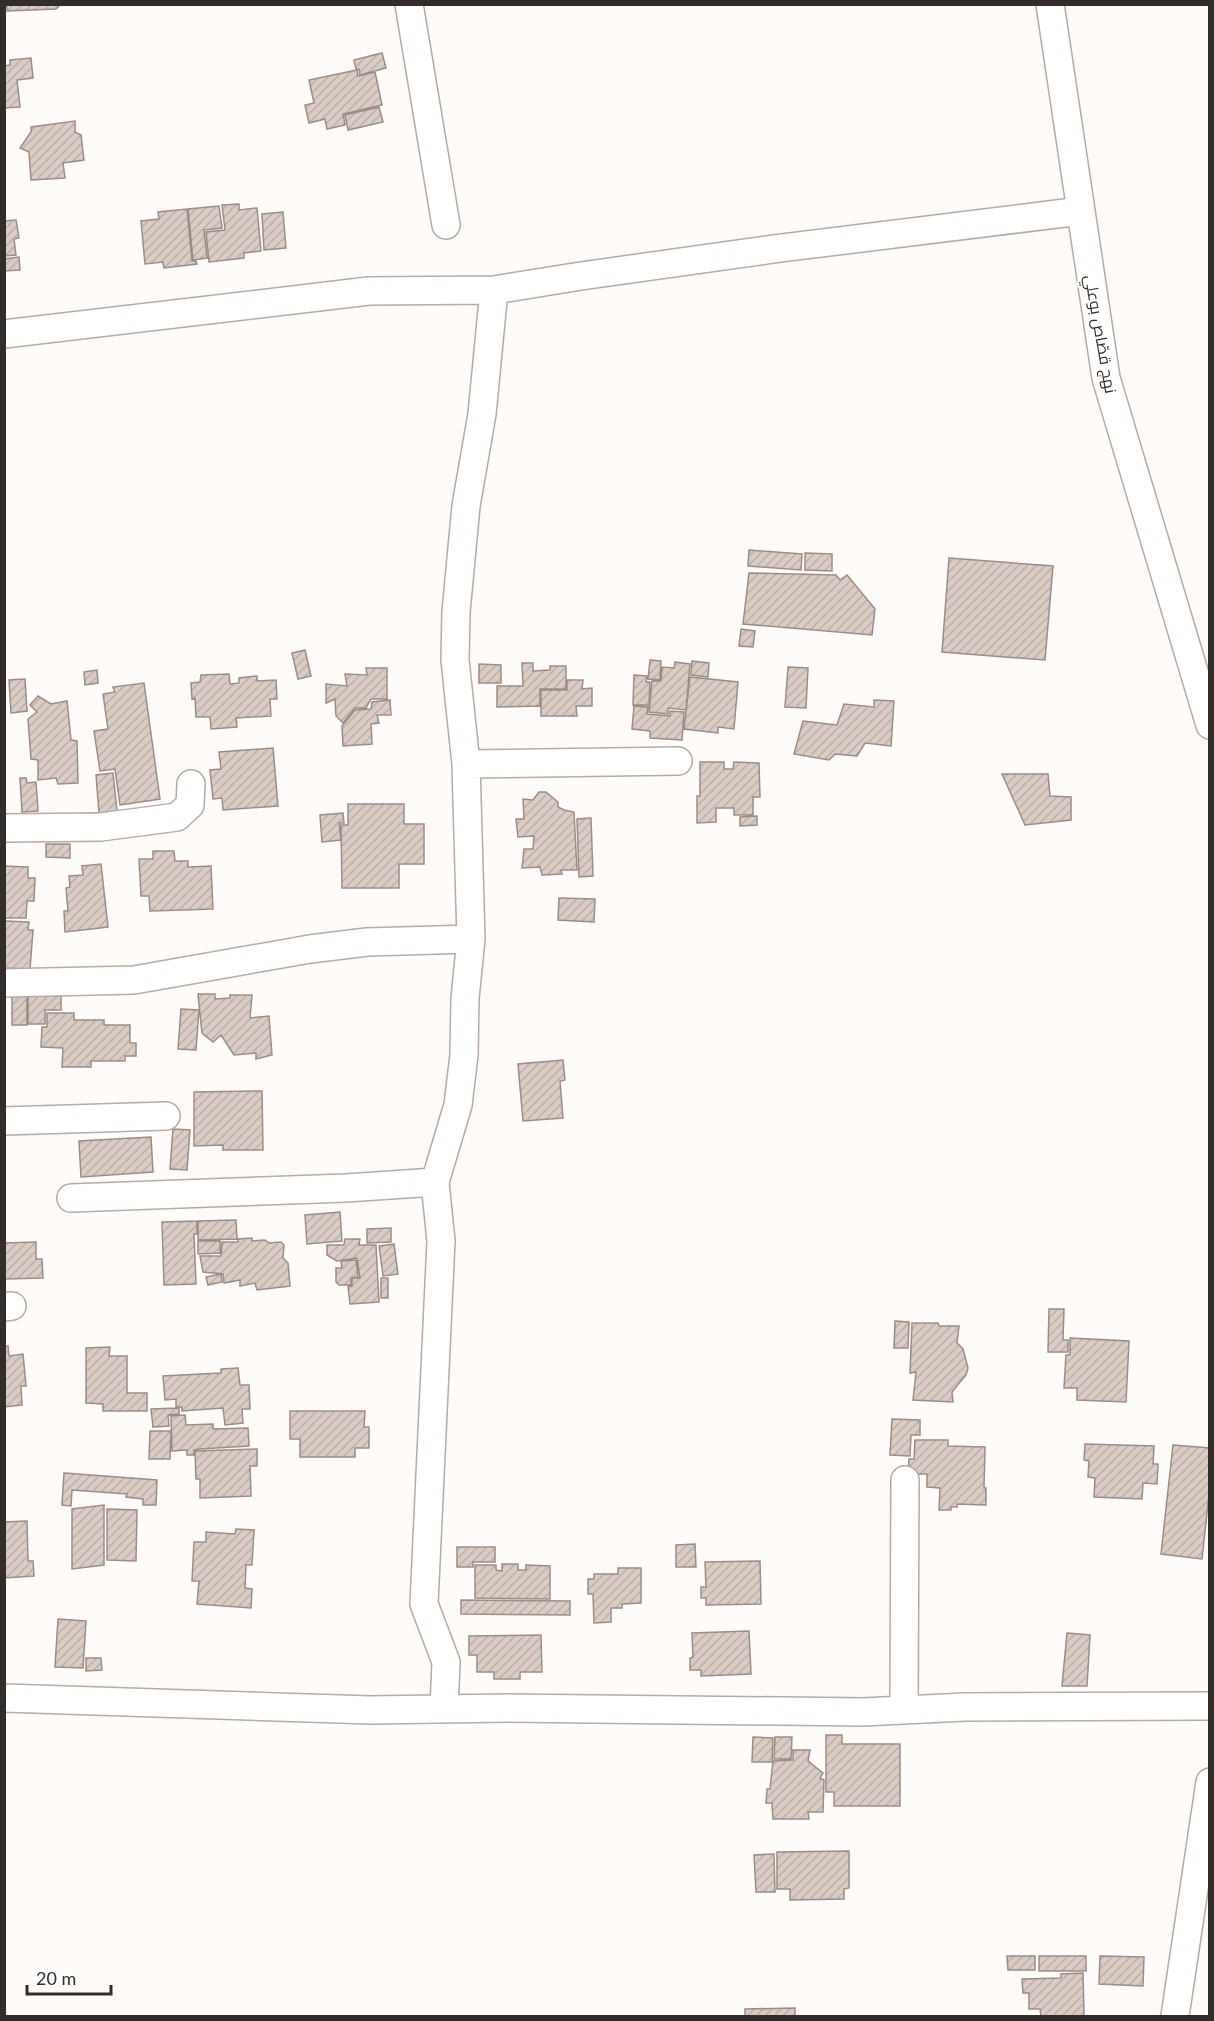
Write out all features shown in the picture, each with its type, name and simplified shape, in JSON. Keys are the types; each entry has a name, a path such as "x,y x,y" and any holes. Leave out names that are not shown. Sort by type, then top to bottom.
{"street":[{"path":"409,4 446,225"},
{"name":"نهج قصّاص بوعلي","path":"1050,4 1106,378 1209,725"},
{"path":"4,334 369,291 494,290 781,248 1081,211"},
{"path":"444,1709 446,1662 424,1604 441,1241 435,1182 458,1105 464,1055 465,998 471,939 465,764 455,660 456,612 466,506 482,414 494,290"},
{"path":"465,764 678,761"},
{"path":"4,828 101,827 177,817 190,805 191,784"},
{"path":"4,983 134,980 310,949 355,944 471,939"},
{"path":"4,1122 166,1116"},
{"path":"71,1198 346,1188 435,1182"},
{"path":"904,1709 905,1480"},
{"path":"4,1698 370,1710 863,1713 904,1709 1209,1706"},
{"path":"1175,2016 1206,1836 1209,1782"}],"building":[{"path":"7,4 61,4 56,9 7,11"},
{"path":"382,53 386,68 360,75 354,60"},
{"path":"31,58 33,78 17,80 20,107 4,108 4,66 10,65 10,60"},
{"path":"357,70 358,76 375,72 382,105 343,114 345,125 327,129 325,119 309,123 305,105 314,103 309,80"},
{"path":"379,107 383,122 348,130 345,115"},
{"path":"75,121 75,132 81,135 84,160 63,163 65,178 31,180 29,152 20,148 31,132 31,127"},
{"path":"239,204 239,210 257,208 261,251 244,253 244,258 209,262 206,232 225,230 222,205"},
{"path":"219,206 222,228 204,230 207,258 193,260 188,209"},
{"path":"187,209 192,261 196,261 197,264 164,268 163,262 145,264 141,221 159,219 158,212"},
{"path":"283,212 286,248 264,250 262,214"},
{"path":"16,220 19,238 14,239 16,255 4,256 4,221"},
{"path":"19,257 20,270 4,271 4,259"},
{"path":"749,550 802,554 801,570 748,566"},
{"path":"805,553 832,554 832,571 805,570"},
{"path":"949,558 1053,566 1045,660 942,652"},
{"path":"749,573 836,575 840,580 847,575 875,609 872,635 743,624"},
{"path":"741,629 755,631 753,647 739,646"},
{"path":"305,650 311,676 298,679 292,653"},
{"path":"650,660 661,661 660,680 648,679"},
{"path":"692,661 709,663 708,677 691,675"},
{"path":"675,662 690,664 686,710 668,708 668,714 649,712 652,681 661,681 662,667 674,668"},
{"path":"522,663 533,663 533,671 550,670 550,666 566,666 566,689 540,689 540,706 497,707 497,686 523,686"},
{"path":"479,664 501,665 501,683 479,683"},
{"path":"788,667 808,668 806,708 785,707"},
{"path":"366,668 387,668 387,699 371,699 366,708 355,708 343,723 336,716 335,699 326,703 326,684 347,686 345,674 367,675"},
{"path":"97,670 98,683 85,685 84,672"},
{"path":"229,674 230,684 239,683 239,678 257,676 257,681 276,680 277,699 270,699 271,716 236,718 237,727 211,729 210,717 196,717 191,683 200,682 201,675"},
{"path":"634,675 647,676 646,682 650,682 649,705 633,705"},
{"path":"690,677 738,682 734,729 718,727 718,733 684,729"},
{"path":"25,679 27,711 11,713 9,680"},
{"path":"567,680 583,680 582,689 592,688 592,706 576,706 577,716 541,716 541,690 567,690"},
{"path":"144,683 160,799 120,805 115,769 100,771 94,731 108,729 103,694 115,692 113,687"},
{"path":"38,696 51,704 67,701 71,740 77,741 78,783 58,784 56,778 38,780 38,760 31,759 28,719 37,712 30,705"},
{"path":"390,700 391,715 377,715 379,723 371,724 372,744 343,746 342,726 355,710 371,709 372,702"},
{"path":"874,700 894,701 891,746 865,743 857,756 835,754 829,760 794,754 803,721 837,725 844,704 874,707"},
{"path":"634,706 648,707 647,714 670,716 670,711 684,712 682,740 650,738 650,731 632,729"},
{"path":"273,748 278,806 223,810 222,798 213,799 210,770 221,769 219,752"},
{"path":"700,762 724,762 724,769 733,769 734,762 759,763 760,797 753,797 753,815 734,815 734,808 716,808 716,822 697,823"},
{"path":"113,773 117,811 99,813 96,775"},
{"path":"1002,774 1048,774 1050,796 1071,797 1071,820 1025,825"},
{"path":"20,778 26,778 27,783 36,782 38,811 22,812"},
{"path":"539,792 546,792 558,802 558,807 574,812 577,870 561,870 562,874 542,875 540,867 522,868 524,849 533,849 534,836 518,837 516,819 524,819 523,799 533,800"},
{"path":"348,804 404,804 404,824 424,824 424,864 399,864 399,888 342,888 341,825 348,825"},
{"path":"343,813 344,823 339,823 341,840 322,842 320,815"},
{"path":"757,816 757,825 740,826 740,817"},
{"path":"591,818 593,876 579,877 577,819"},
{"path":"46,844 70,844 70,858 46,857"},
{"path":"153,851 174,851 175,861 188,861 188,867 211,866 213,909 150,911 149,896 141,896 139,859 153,859"},
{"path":"101,864 108,927 65,932 64,911 68,911 66,888 70,887 69,876 83,875 82,866"},
{"path":"4,866 28,867 28,878 35,878 34,901 27,901 26,918 4,918"},
{"path":"559,898 595,899 594,922 558,920"},
{"path":"5,921 29,922 28,930 33,930 30,969 4,968"},
{"path":"198,994 215,994 215,999 230,998 230,995 252,995 250,1018 269,1016 272,1055 256,1059 256,1053 234,1055 221,1035 213,1042 202,1033"},
{"path":"12,996 27,996 27,1025 12,1025"},
{"path":"28,996 61,996 61,1010 45,1010 45,1024 28,1024"},
{"path":"181,1009 199,1010 196,1050 178,1049"},
{"path":"47,1013 74,1013 74,1020 104,1020 104,1025 130,1025 130,1043 136,1043 136,1056 125,1056 125,1061 91,1061 91,1067 62,1067 63,1048 41,1047 42,1027 47,1027"},
{"path":"563,1060 565,1080 560,1081 563,1118 523,1121 518,1064"},
{"path":"262,1091 263,1150 223,1150 223,1145 194,1146 194,1092"},
{"path":"173,1129 190,1130 187,1170 170,1169"},
{"path":"151,1137 153,1172 81,1177 79,1141"},
{"path":"340,1212 342,1241 307,1244 305,1215"},
{"path":"236,1220 237,1239 198,1240 198,1221"},
{"path":"197,1221 197,1234 194,1234 196,1284 164,1285 162,1222"},
{"path":"391,1228 391,1242 367,1243 367,1229"},
{"path":"252,1238 252,1241 281,1242 284,1245 283,1258 288,1263 290,1286 257,1290 255,1283 240,1286 240,1280 224,1283 223,1274 203,1272 200,1256 221,1256 222,1242 238,1242 238,1239"},
{"path":"345,1239 360,1239 359,1245 376,1245 379,1302 350,1304 348,1286 352,1286 352,1278 360,1278 357,1258 337,1261 327,1255 327,1245 344,1245"},
{"path":"198,1241 220,1241 220,1253 198,1254"},
{"path":"36,1242 36,1259 42,1259 43,1278 4,1279 4,1243"},
{"path":"394,1244 398,1274 383,1276 379,1246"},
{"path":"356,1260 358,1277 351,1278 351,1285 339,1285 336,1282 336,1268 342,1268 341,1261"},
{"path":"221,1274 222,1282 208,1285 206,1277"},
{"path":"381,1278 388,1278 388,1298 381,1298"},
{"path":"1049,1309 1064,1309 1063,1340 1068,1340 1068,1352 1048,1352"},
{"path":"895,1321 909,1322 908,1348 894,1348"},
{"path":"912,1323 959,1326 957,1343 963,1349 968,1368 966,1375 952,1392 953,1402 913,1400 916,1372 910,1373"},
{"path":"1070,1338 1129,1341 1126,1402 1077,1400 1077,1388 1064,1388 1066,1355 1070,1355"},
{"path":"4,1346 8,1346 9,1356 23,1354 26,1386 21,1386 22,1405 4,1407"},
{"path":"110,1347 109,1356 127,1356 127,1393 147,1393 147,1411 103,1411 103,1404 86,1403 86,1348"},
{"path":"238,1368 240,1385 249,1385 250,1409 242,1409 243,1423 225,1425 223,1408 182,1411 182,1407 176,1407 176,1399 165,1400 163,1376 221,1373 221,1369"},
{"path":"179,1408 179,1414 168,1415 169,1426 153,1427 151,1409"},
{"path":"290,1411 365,1411 364,1427 369,1427 369,1448 355,1448 355,1457 300,1457 300,1439 290,1439"},
{"path":"185,1415 186,1425 213,1424 213,1429 248,1428 249,1446 199,1449 194,1450 194,1455 187,1455 187,1450 172,1451 171,1416"},
{"path":"892,1419 920,1420 920,1435 911,1435 910,1456 890,1455"},
{"path":"150,1431 171,1431 170,1459 149,1459"},
{"path":"915,1440 948,1440 948,1446 985,1447 986,1505 957,1504 957,1507 951,1507 951,1510 939,1510 940,1488 927,1487 927,1474 908,1474 909,1459 914,1459"},
{"path":"1085,1444 1154,1446 1153,1464 1158,1464 1157,1484 1143,1483 1142,1499 1094,1497 1095,1478 1088,1477 1089,1461 1084,1460"},
{"path":"1173,1445 1210,1448 1210,1485 1202,1559 1161,1554"},
{"path":"257,1449 257,1466 250,1466 251,1496 200,1498 200,1479 196,1479 195,1451"},
{"path":"64,1473 157,1480 156,1505 143,1505 143,1499 126,1497 127,1494 72,1490 71,1506 62,1505"},
{"path":"104,1505 104,1565 72,1569 72,1509"},
{"path":"107,1509 137,1510 136,1561 107,1560"},
{"path":"27,1521 28,1561 33,1561 34,1576 4,1578 4,1522"},
{"path":"236,1529 254,1530 252,1565 246,1565 245,1588 252,1589 251,1608 197,1604 199,1581 192,1581 194,1542 206,1542 206,1532 235,1534"},
{"path":"695,1544 696,1567 676,1567 676,1545"},
{"path":"457,1547 495,1547 495,1562 473,1562 473,1567 457,1567"},
{"path":"760,1561 761,1604 706,1605 706,1598 701,1598 701,1587 706,1587 705,1562"},
{"path":"502,1564 518,1564 518,1570 526,1570 526,1565 550,1566 550,1599 475,1598 475,1565 496,1565 496,1570 502,1571"},
{"path":"618,1568 641,1568 641,1603 622,1604 622,1608 611,1608 611,1622 594,1623 593,1594 588,1594 588,1579 594,1579 594,1574 618,1574"},
{"path":"461,1600 570,1601 570,1615 461,1614"},
{"path":"58,1619 86,1621 83,1668 55,1667"},
{"path":"749,1631 751,1674 701,1676 701,1670 690,1670 690,1658 693,1657 692,1633"},
{"path":"1067,1633 1090,1635 1087,1686 1062,1686"},
{"path":"541,1635 542,1672 520,1672 520,1679 494,1679 494,1672 477,1672 477,1655 469,1655 469,1636"},
{"path":"86,1658 101,1658 102,1670 86,1671"},
{"path":"826,1735 842,1735 842,1744 900,1744 900,1806 834,1806 834,1792 826,1792"},
{"path":"753,1737 773,1738 772,1762 752,1762"},
{"path":"775,1737 792,1737 791,1759 774,1759"},
{"path":"793,1750 810,1750 808,1761 823,1773 820,1778 824,1780 823,1812 808,1812 809,1819 773,1819 772,1803 766,1803 773,1761 793,1760"},
{"path":"849,1851 849,1888 844,1889 844,1899 790,1900 790,1889 777,1889 777,1852"},
{"path":"774,1854 775,1892 756,1892 754,1855"},
{"path":"1007,1956 1035,1956 1035,1970 1008,1970"},
{"path":"1039,1956 1086,1956 1086,1971 1039,1971"},
{"path":"1100,1956 1144,1957 1143,1986 1099,1984"},
{"path":"1083,1973 1084,2016 1041,2016 1040,2009 1029,2009 1029,1993 1023,1993 1022,1979 1061,1978 1061,1974"},
{"path":"795,2008 795,2016 745,2016 745,2009"}]}
